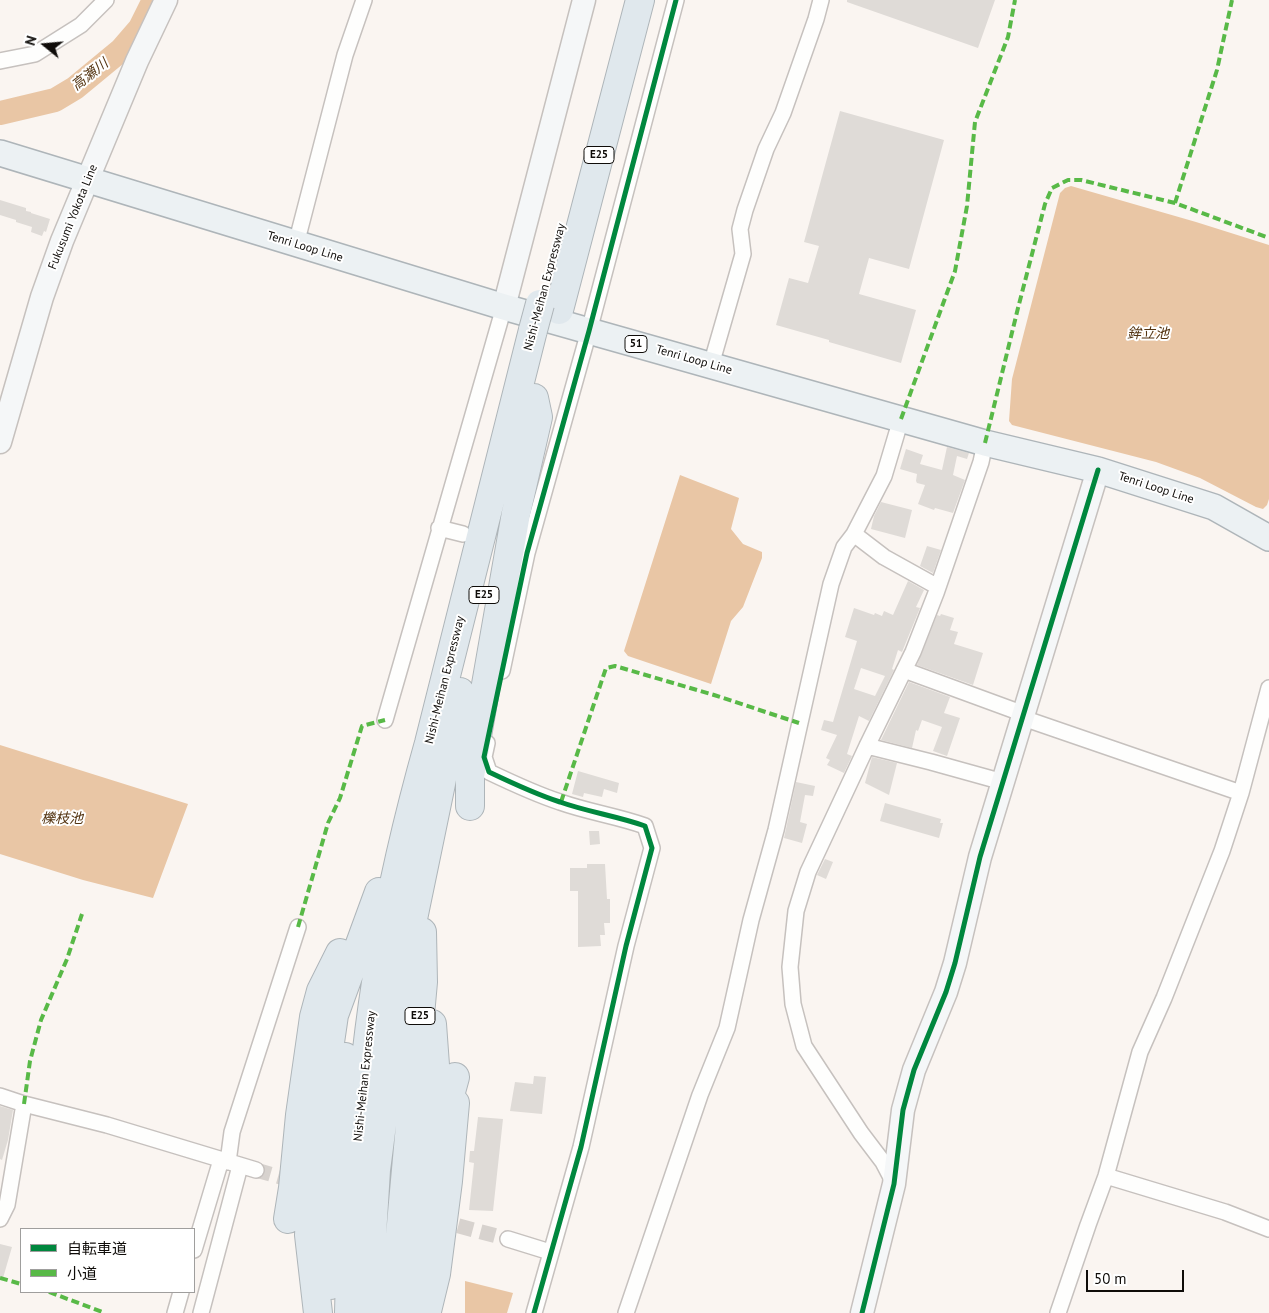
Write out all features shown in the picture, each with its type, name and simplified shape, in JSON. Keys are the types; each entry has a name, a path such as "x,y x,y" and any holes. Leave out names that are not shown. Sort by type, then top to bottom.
{"highway":[{"name":"Nishi-Meihan Expressway","path":"370,1313 370,1268 376,1170 402,972 459,695 534,398 546,320 621,0"},
{"name":"Nishi-Meihan Expressway","path":"349,1313 350,1264 357,1159 370,1022 380,957 410,812 546,320 640,0"},
{"path":"470,806 470,776 516,513 538,417 534,398"},
{"path":"288,1219 299,1199 302,1188 317,1058 325,1016 410,812"},
{"name":"E25","path":"318,1313 310,1236 310,1218 319,1117 334,1015 410,812"},
{"name":"E25","path":"325,1313 320,1218 341,1018 410,812"},
{"name":"E25","path":"331,1313 330,1250 345,1060 356,987 410,812"},
{"name":"E25","path":"340,1313 341,1241 348,1120 356,1037 366,974 410,812"},
{"name":"E25","path":"393,1313 423,982 422,929 425,858"},
{"name":"E25","path":"378,1313 385,1171 425,858"},
{"name":"E25","path":"384,1313 394,1172 416,978 425,858"},
{"name":"E25","path":"410,1313 417,1270 435,1065 430,989 422,929"},
{"name":"E25","path":"402,1313 416,1176 430,989"},
{"path":"417,1313 427,1273 446,1110 455,1077 455,1116 448,1181 436,1274 426,1313"}],"main road":[{"name":"Tenri Loop Line","path":"0,153 504,307 986,443 1098,470 1214,507 1269,538"}],"street":[{"path":"0,61 35,54 81,25 106,0"},
{"name":"Fukusumi Yokota Line","path":"0,442 42,297 62,241 137,61 166,0"},
{"path":"296,244 344,55 364,0"},
{"path":"385,720 504,307 584,0"},
{"path":"534,1313 581,1147 626,946 652,848 644,826 561,802 520,787 489,772 484,757 523,552 589,331 676,0"},
{"path":"711,365 743,254 740,229 745,210 766,149 783,113 821,0"},
{"path":"626,1313 700,1095 727,1028 751,920 776,830 831,584 844,547 854,534 884,476 901,418"},
{"path":"894,1184 883,1162 861,1133 804,1046 793,1004 790,967 796,911 808,872 913,652 982,462 986,443"},
{"path":"862,1313 894,1184 903,1110 914,1070 948,985 980,857 1098,470"},
{"path":"439,528 463,534"},
{"path":"854,534 884,558 938,586"},
{"path":"904,670 1023,716 1241,793"},
{"path":"1058,1313 1106,1176 1140,1052 1164,998 1222,851 1241,793 1269,688"},
{"path":"867,746 1002,782"},
{"path":"201,1313 230,1163 232,1132 298,927"},
{"path":"0,1096 107,1125 256,1170"},
{"path":"0,1219 7,1205 24,1104"},
{"path":"195,1248 230,1163"},
{"path":"1106,1176 1225,1212 1269,1229"},
{"path":"508,1239 550,1252"},
{"path":"175,1313 181,1293"}],"water":[{"name":"鉾立池","path":"1071,186 1269,245 1269,499 1263,509 1200,478 1156,462 1012,425 1009,421 1012,379 1060,193 1065,188"},
{"path":"680,475 739,498 731,529 743,544 762,552 762,558 743,607 731,621 711,684 628,656 624,651"},
{"name":"櫟枝池","path":"0,745 188,804 153,898 83,880 0,854"},
{"path":"465,1281 513,1293 507,1313 465,1313"}],"building":[{"path":"847,0 995,0 978,48 847,2"},
{"path":"840,111 944,140 909,269 869,258 859,294 916,310 901,363 776,325 789,278 808,283 819,246 804,242"},
{"path":"0,200 26,208 26,211 50,219 46,232 44,231 42,236 31,232 32,227 0,215"},
{"path":"947,447 969,453 967,459 957,456 953,475 965,480 953,513 935,508 934,510 918,504 925,485 917,483 917,474 900,469 906,449 923,455 920,464 942,470"},
{"path":"881,502 912,510 905,538 871,529 874,516"},
{"path":"927,546 941,550 933,573 920,566"},
{"path":"908,581 924,590 916,607 920,608 902,652 898,650 892,669 894,670 869,721 859,716 847,754 852,756 844,773 827,765 830,760 826,758 837,735 821,730 824,720 833,722 857,641 845,637 854,608 874,615 875,613 882,616 884,611 893,615","holes":["861,668 885,676 875,696 854,689"]},
{"path":"941,614 954,618 950,630 958,632 954,644 983,653 973,685 917,665 937,615 940,616"},
{"path":"909,682 950,697 944,713 960,718 947,756 933,751 942,727 922,720 918,731 916,730 912,748 881,740"},
{"path":"872,757 897,763 889,795 865,783"},
{"path":"578,771 619,783 617,793 604,789 602,797 584,793 583,797 572,794"},
{"path":"796,782 815,786 813,796 805,795 800,822 807,824 802,843 784,838"},
{"path":"885,803 941,819 940,823 943,823 939,838 880,821"},
{"path":"589,831 599,831 600,844 590,845"},
{"path":"825,859 833,862 826,879 817,875"},
{"path":"587,864 605,864 607,899 610,899 610,923 604,923 605,935 600,935 601,946 578,947 578,891 570,891 570,868 587,868"},
{"path":"534,1076 546,1077 542,1114 510,1111 515,1082 533,1084"},
{"path":"0,1106 13,1110 8,1140 2,1160 0,1159"},
{"path":"478,1117 503,1119 493,1211 469,1210 474,1163 469,1162 470,1151 474,1151"},
{"path":"0,1244 12,1247 3,1278 0,1278"}],"waterway":[{"name":"高瀬川","path":"0,113 55,100 75,88 121,50 140,28 154,0"}],"tunnel":[{"path":"256,1170 298,1182"},
{"path":"436,1220 508,1239"}],"marked path":[{"path":"901,419 955,271 967,206 975,122 1008,37 1015,0"},
{"path":"1175,203 1217,70 1232,0"},
{"path":"985,443 1045,204 1052,188 1068,180 1081,180 1175,203 1269,238"},
{"path":"561,802 606,668 615,666 714,695 799,723"},
{"path":"298,927 328,823 340,798 362,726 385,720"},
{"path":"24,1104 30,1061 41,1020 67,959 82,914"},
{"path":"0,1278 20,1284"},
{"path":"52,1293 105,1313"}],"cycle path":[{"path":"534,1313 581,1147 626,946 652,848 645,826 571,805 524,788 489,772 484,757 527,553 589,331 676,0"},
{"path":"862,1313 894,1184 903,1110 914,1070 946,992 955,963 980,857 1098,470"}]}
